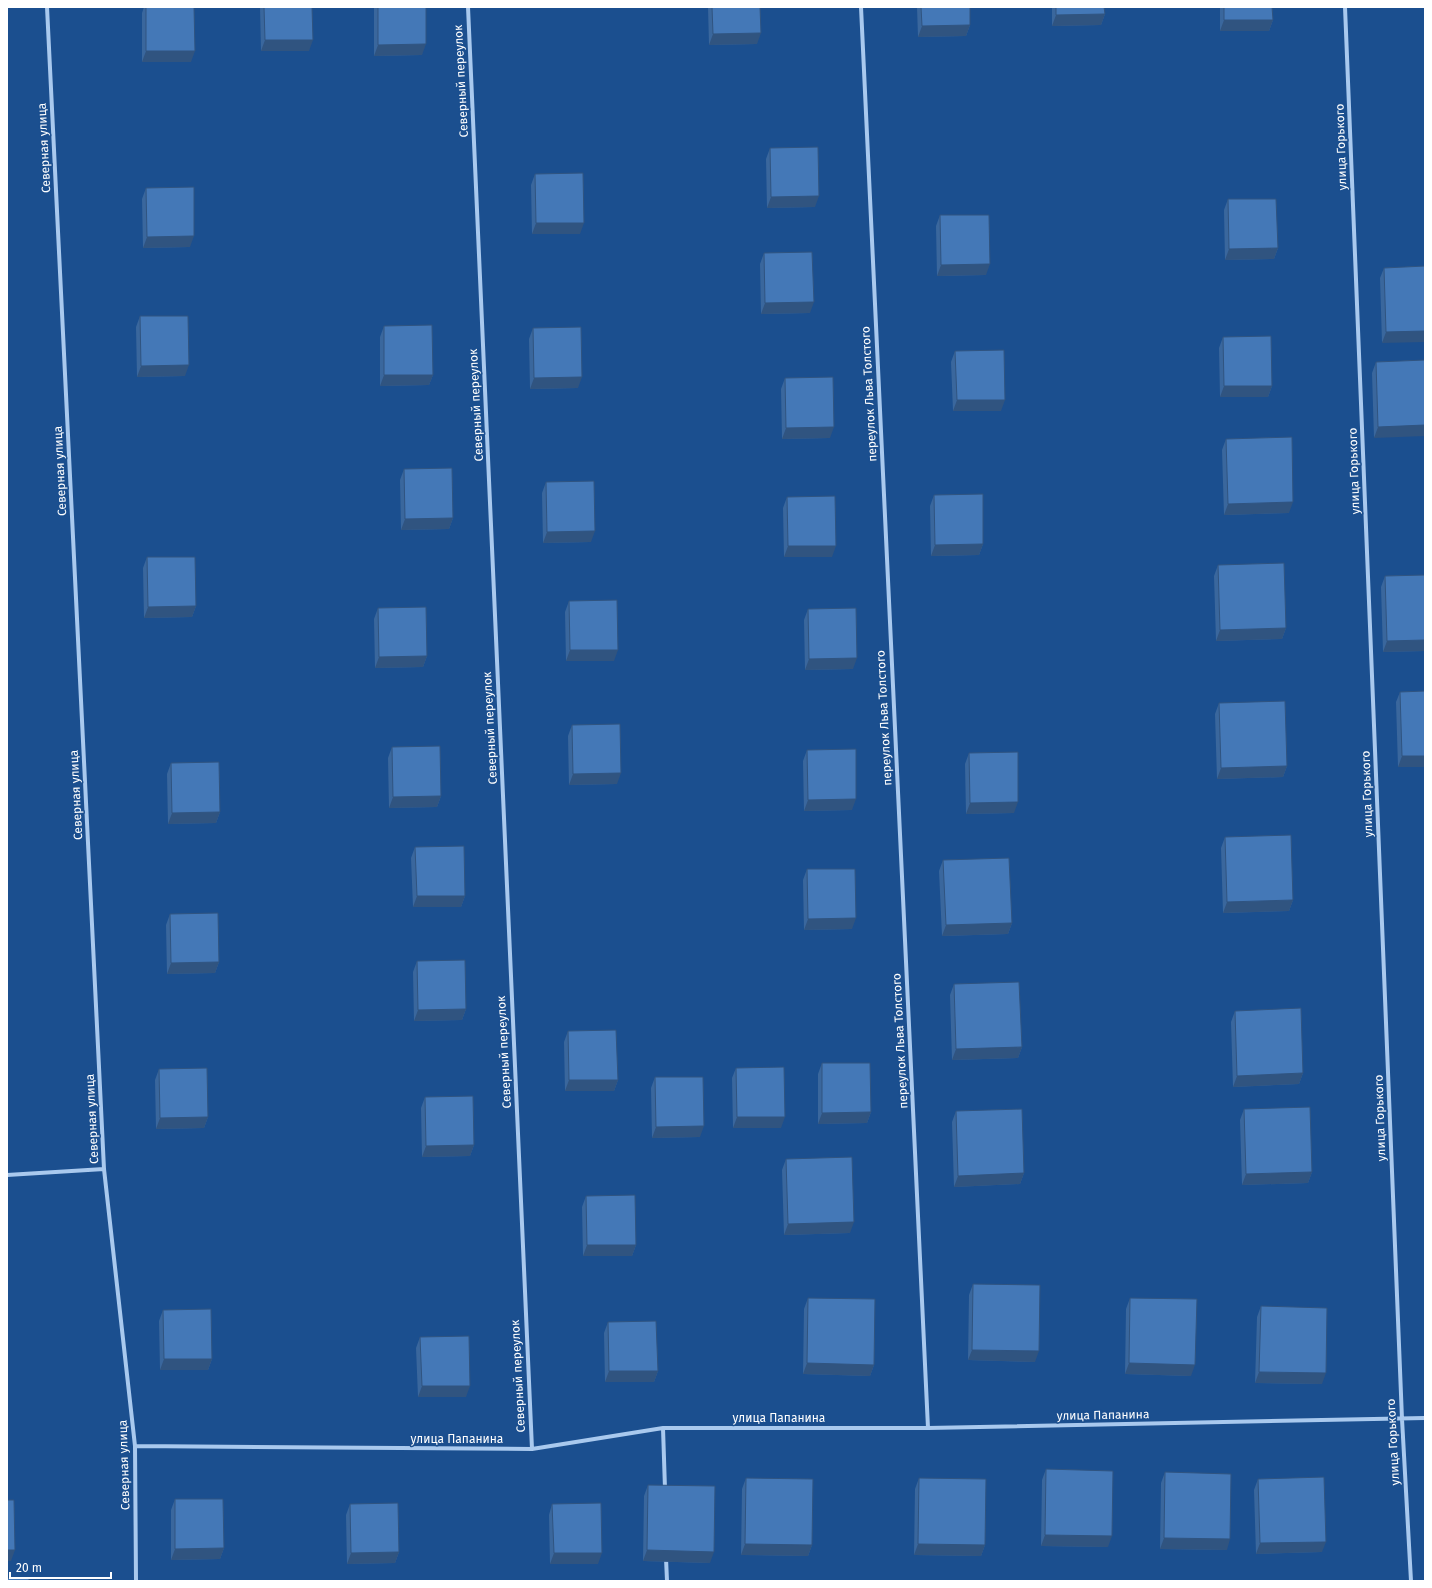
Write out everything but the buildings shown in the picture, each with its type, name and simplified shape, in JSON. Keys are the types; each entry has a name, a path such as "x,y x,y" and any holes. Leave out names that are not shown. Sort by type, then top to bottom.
{"street":[{"name":"Северная улица","path":"47,7 104,1169 135,1446 136,1581"},
{"name":"Северный переулок","path":"468,7 532,1449"},
{"name":"переулок Льва Толстого","path":"861,7 928,1428"},
{"name":"улица Горького","path":"1345,7 1402,1419 1410,1581"},
{"path":"7,1175 104,1169"},
{"name":"улица Папанина","path":"135,1446 532,1449 663,1428 928,1428 1425,1418"},
{"path":"663,1428 665,1497"},
{"path":"666,1550 667,1581"}]}
